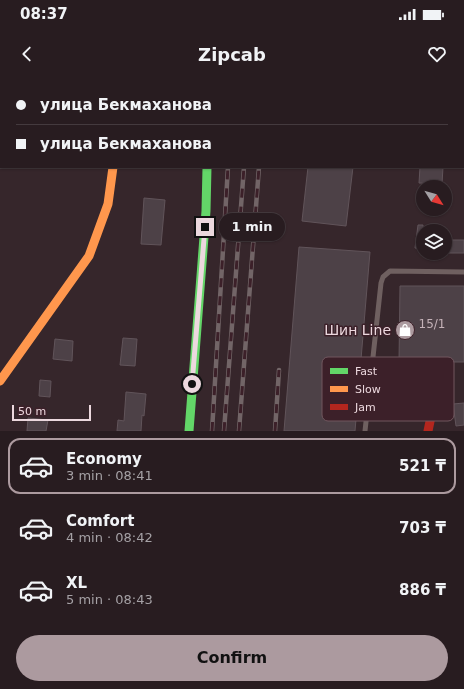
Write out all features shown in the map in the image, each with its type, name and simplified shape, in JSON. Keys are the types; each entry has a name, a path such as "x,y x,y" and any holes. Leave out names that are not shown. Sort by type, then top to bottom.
{"street":[{"path":"0,381 89,256 108,204 113,168"},
{"path":"188,431 206,211 207,168"},
{"path":"428,431 430,421"}],"lane":[{"path":"372,357 381,283 383,277 390,271 464,272"},
{"path":"364,431 365,421"}],"building":[{"path":"308,168 353,168 346,226 302,221"},
{"path":"420,168 443,168 442,180 419,180"},
{"path":"144,198 165,200 161,245 141,244"},
{"path":"452,240 464,240 464,253 452,253"},
{"path":"299,247 370,252 361,357 322,357 322,421 356,421 355,431 284,431"},
{"path":"400,286 464,286 464,362 454,362 454,357 399,357"},
{"path":"123,338 137,339 135,366 120,365"},
{"path":"55,339 73,341 72,361 53,359"},
{"path":"40,380 51,381 50,397 39,396"},
{"path":"126,392 146,394 141,431 117,431 118,420 124,421"},
{"path":"464,403 464,425 456,426 454,404"},
{"path":"28,418 48,420 46,431 27,431"}],"railway":[{"path":"212,431 228,168"},
{"path":"224,431 244,168"},
{"path":"239,431 259,168"},
{"path":"275,431 279,370"}],"traffic: fast":[{"path":"189,431 206,211 207,168"}],"traffic: slow":[{"path":"0,381 89,256 108,204 113,168"}],"traffic: jam":[{"path":"428,431 430,421"}],"place":[{"name":"Шин Line","path":"405,330"}],"route":[{"path":"192,384 205,227"}]}
